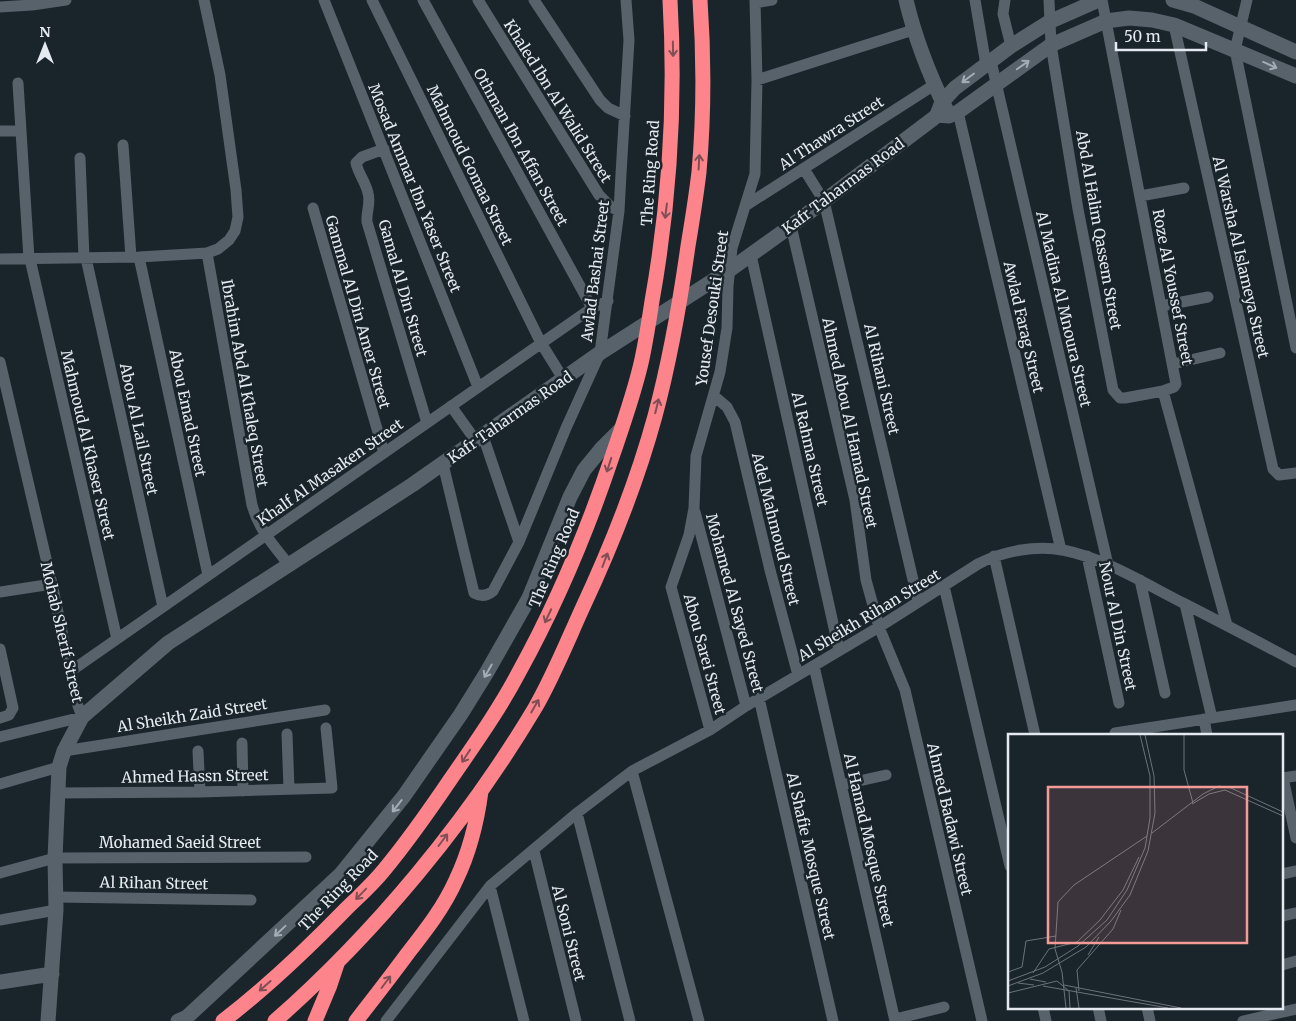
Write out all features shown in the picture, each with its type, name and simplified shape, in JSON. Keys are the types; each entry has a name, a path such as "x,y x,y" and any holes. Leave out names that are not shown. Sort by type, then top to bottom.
{"highway":[{"name":"The Ring Road","path":"223,1021 270,982 383,872 463,761 518,675 575,556 604,483 630,402 642,356 651,306 665,219 671,149 673,87 670,0"},
{"path":"275,1021 337,963 414,879 481,790 535,706 567,643 601,568 632,489 655,417 668,365 683,280 699,164 703,98 703,44 700,0"},
{"path":"356,1021 427,928 448,896 470,844 475,827 481,790"},
{"path":"315,1021 337,963"}],"street":[{"path":"0,7 66,0"},
{"path":"0,260 135,257 207,253 218,249 229,240 235,231 238,217 236,190 220,75 204,0"},
{"name":"Mosad Ammar Ibn Yaser Street","path":"324,0 478,387"},
{"name":"Mahmoud Gomaa Street","path":"372,0 541,343 564,380"},
{"name":"Othman Ibn Affan Street","path":"423,0 592,308"},
{"name":"Khaled Ibn Al Walid Street","path":"478,0 599,195 611,207 619,211"},
{"path":"534,0 600,100 615,112 625,116"},
{"name":"Awlad Bashai Street","path":"443,464 474,593 484,596 493,591 519,542 566,428 600,353 619,211 629,40 626,0"},
{"path":"755,1 772,0"},
{"path":"906,0 913,30 934,84 947,111"},
{"name":"Al Madina Al Mnoura Street","path":"975,0 988,63 996,84 1108,565"},
{"path":"1005,0 1003,14 1011,46"},
{"name":"Abd Al Halim Qassem Street","path":"1049,0 1051,45 1078,209 1113,390 1120,398 1163,391"},
{"name":"Kafr Taharmas Road","path":"947,111 955,88 1011,46 1049,22 1101,0"},
{"name":"Roze Al Youssef Street","path":"1101,0 1173,364 1176,384 1174,387 1163,391"},
{"path":"1173,0 1194,3 1240,27 1296,52"},
{"path":"1247,0 1235,50 1296,348"},
{"name":"Yousef Desouki Street","path":"671,587 685,548 694,508 696,456 714,396 724,350 730,269 736,234 753,185 756,163 757,80 755,1"},
{"name":"Kafr Taharmas Road","path":"82,717 168,643 290,566 443,464 600,353 751,255 947,111 996,84 1051,45 1106,22 1128,18 1152,20 1174,25 1296,76"},
{"name":"Al Warsha Al Islameya Street","path":"1174,25 1273,469 1279,475 1296,473"},
{"path":"757,80 913,30"},
{"name":"Mahmoud Al Khaser Street","path":"18,83 30,259 117,639"},
{"name":"Al Thawra Street","path":"745,206 934,84"},
{"name":"Awlad Farag Street","path":"947,111 1062,550"},
{"path":"0,131 21,131"},
{"name":"Abou Emad Street","path":"123,145 135,257 208,575"},
{"name":"Gamal Al Din Street","path":"384,149 362,157 356,163 368,192 367,222 427,423"},
{"name":"Abou Al Lail Street","path":"80,158 85,258 163,607"},
{"name":"Al Rihani Street","path":"804,169 824,201 918,601"},
{"path":"1140,196 1184,188"},
{"name":"Gammal Al Din Amer Street","path":"313,208 384,453"},
{"name":"Ahmed Abou Al Hamad Street","path":"791,226 855,500 863,562 879,627"},
{"name":"Ibrahim Abd Al Khaleq Street","path":"207,253 252,505 265,536 290,566"},
{"name":"Al Rahma Street","path":"751,255 839,650"},
{"path":"1162,306 1208,297"},
{"name":"Khalf Al Masaken Street","path":"71,671 541,343 592,308 608,301"},
{"path":"1173,364 1220,353"},
{"name":"Mohab Sherif Street","path":"0,362 52,584 77,703 82,717 64,750 59,767 55,858 56,903 48,1021"},
{"path":"1163,391 1227,625"},
{"name":"Adel Mahmoud Street","path":"714,396 727,408 734,422 798,675"},
{"path":"451,406 479,438 519,542"},
{"path":"178,1021 187,1017 341,874 380,828 433,756 482,680 529,598 577,484 593,458 621,429"},
{"name":"Mohamed Al Sayed Street","path":"694,508 746,706"},
{"name":"Al Sheikh Rihan Street","path":"490,886 577,813 632,771 710,730 759,698 994,556 1023,550 1062,550 1087,556 1140,580 1296,662"},
{"path":"994,556 1035,734"},
{"name":"Nour Al Din Street","path":"1087,556 1119,703"},
{"path":"1140,580 1165,693"},
{"path":"0,592 52,584"},
{"path":"944,586 1008,858"},
{"name":"Abou Sarei Street","path":"671,587 710,730"},
{"path":"1184,604 1208,719 1207,734"},
{"name":"Ahmed Badawi Street","path":"879,627 904,690 982,1021"},
{"path":"0,649 13,708 9,715 0,718"},
{"name":"Al Hamad Mosque Street","path":"814,666 895,1020"},
{"name":"Al Shafie Mosque Street","path":"759,698 833,1021"},
{"path":"1115,733 1158,730 1208,719 1296,705"},
{"name":"Al Sheikh Zaid Street","path":"64,750 325,710"},
{"path":"0,737 82,717"},
{"name":"Ahmed Hassn Street","path":"58,792 200,792 332,788 326,728"},
{"path":"287,734 289,789"},
{"path":"242,742 243,790"},
{"path":"198,750 200,792"},
{"path":"0,784 59,767"},
{"path":"632,771 699,1021"},
{"path":"841,785 886,775"},
{"path":"1284,787 1296,838"},
{"path":"577,813 630,1021"},
{"name":"Al Soni Street","path":"534,851 576,1021"},
{"name":"Mohamed Saeid Street","path":"0,873 55,858 306,857"},
{"path":"386,1021 490,886"},
{"path":"490,886 524,1021"},
{"name":"Al Rihan Street","path":"0,920 56,903 251,900"},
{"path":"0,982 52,974"},
{"path":"895,1020 944,1007"},
{"path":"1043,1008 1046,1021"},
{"path":"1098,1008 1101,1021"},
{"path":"1147,1008 1150,1021"},
{"path":"1243,1021 1296,1009"}]}
